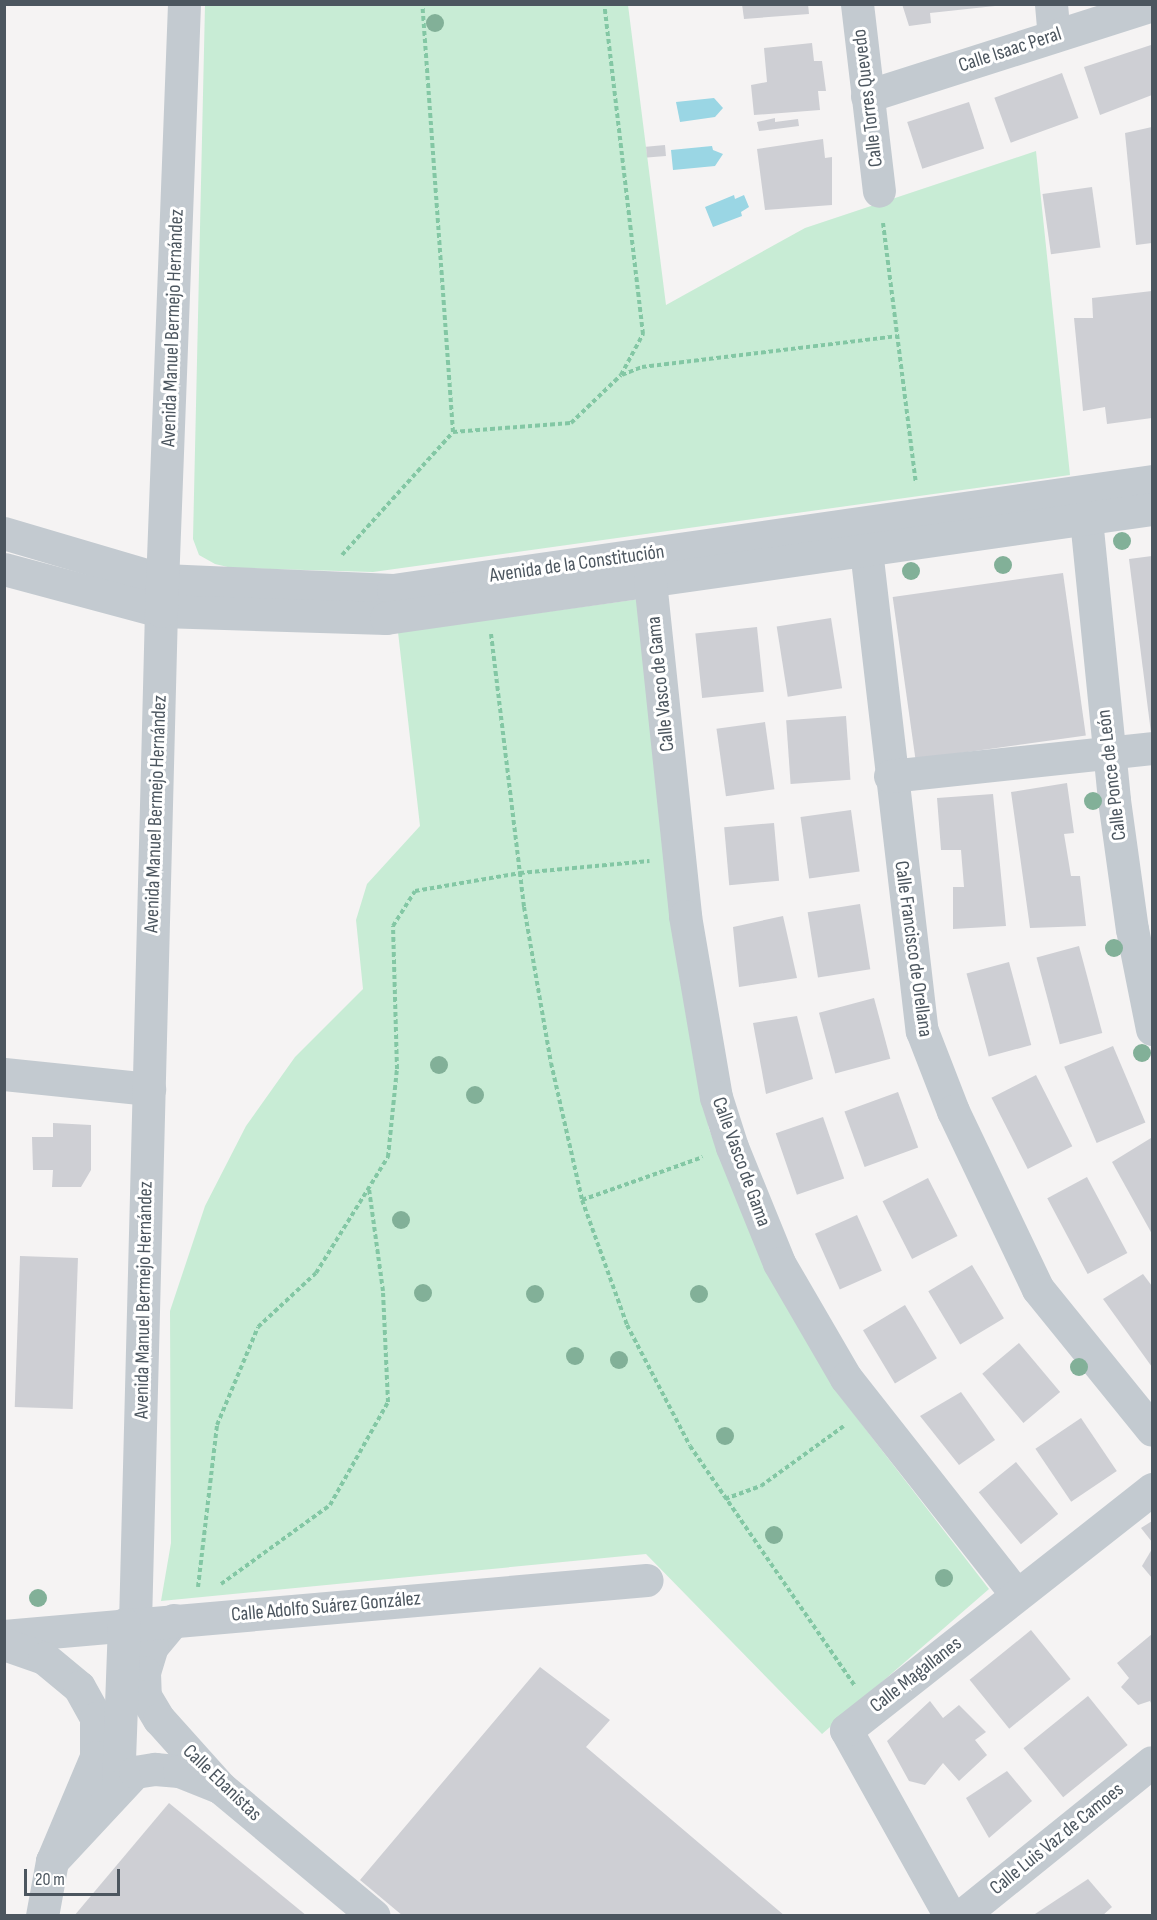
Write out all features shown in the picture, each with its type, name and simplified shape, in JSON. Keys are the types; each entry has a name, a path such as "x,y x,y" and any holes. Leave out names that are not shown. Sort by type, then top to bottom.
{"street":[{"name":"Avenida Manuel Bermejo Hernández","path":"118,1787 130,1624 161,612 184,4"},
{"name":"Calle Torres Quevedo","path":"857,4 879,191"},
{"name":"Calle Isaac Peral","path":"867,96 1053,20 1152,5"},
{"name":"Avenida de la Constitución","path":"4,533 163,579 316,589 393,590 919,517 1152,482"},
{"name":"Avenida de la Constitución","path":"4,569 161,612 386,618 1152,509"},
{"name":"Calle Ponce de León","path":"1086,519 1109,753 1132,929 1152,1029"},
{"name":"Calle Francisco de Orellana","path":"866,550 890,776 922,1032 953,1112 1038,1289 1152,1430"},
{"name":"Calle Vasco de Gama","path":"650,580 685,916 716,1097 732,1147 779,1263 846,1378 1017,1595"},
{"path":"890,776 1152,748"},
{"path":"4,1074 148,1089"},
{"name":"Calle Magallanes","path":"950,1916 846,1730 1152,1489"},
{"name":"Calle Adolfo Suárez González","path":"4,1636 647,1581"},
{"name":"Calle Ebanistas","path":"174,1620 152,1646 144,1672 145,1696 159,1719 221,1788 374,1916"},
{"path":"4,1644 44,1658 79,1687 96,1718 96,1757 51,1861 42,1916"},
{"name":"Calle Luis Vaz de Camoes","path":"961,1916 1152,1762"},
{"path":"51,1861 118,1787 135,1772 155,1769 178,1771 221,1788"}],"path":[{"path":"422,4 453,432"},
{"path":"316,589 336,561 453,432 571,423 621,375 643,334 604,4"},
{"path":"879,191 919,517"},
{"path":"621,375 642,367 897,336"},
{"path":"488,604 520,873 551,1063 582,1200 627,1325 690,1446 842,1672 875,1707"},
{"path":"197,1590 217,1425 258,1327 316,1274 388,1157 397,1069 393,926 415,891 520,873 679,858"},
{"path":"582,1200 732,1147"},
{"path":"215,1588 330,1505 388,1402 383,1291 369,1189"},
{"path":"725,1499 761,1486 869,1408"}],"green space":[{"path":"205,5 628,5 666,305 805,228 1036,151 1070,475 373,572 232,568 215,564 199,555 193,539"},
{"path":"640,599 671,911 709,1129 769,1273 840,1396 989,1589 822,1734 646,1554 161,1601 171,1543 170,1311 205,1206 246,1126 295,1057 363,989 356,920 367,884 420,826 398,632"}],"water":[{"path":"714,98 723,108 715,117 680,122 676,102"},
{"path":"712,146 713,150 723,154 715,166 673,170 671,150"},
{"path":"734,195 735,199 744,195 749,207 741,212 742,216 713,227 705,207"}],"building":[{"path":"742,4 808,4 809,14 744,19"},
{"path":"902,4 995,4 995,6 930,13 931,23 909,26"},
{"path":"812,43 814,61 822,61 826,91 818,91 820,110 754,115 751,85 767,82 764,48"},
{"path":"1151,45 1152,95 1100,115 1084,67"},
{"path":"1062,73 1078,118 1011,143 994,98"},
{"path":"969,102 984,149 922,169 907,122"},
{"path":"775,118 775,122 798,119 799,126 759,131 757,122"},
{"path":"1152,127 1152,243 1136,245 1125,133"},
{"path":"823,139 825,158 832,157 832,205 765,210 757,149"},
{"path":"665,145 666,156 647,158 646,147"},
{"path":"1092,187 1100,247 1051,254 1042,194"},
{"path":"1152,291 1152,418 1107,424 1105,407 1083,411 1074,318 1093,318 1092,298"},
{"path":"1152,556 1152,733 1151,733 1129,559"},
{"path":"1063,573 1086,735 915,759 893,597"},
{"path":"831,618 842,688 788,697 777,627"},
{"path":"757,627 764,692 702,698 695,633"},
{"path":"846,716 850,780 791,784 786,720"},
{"path":"765,722 774,789 726,796 716,729"},
{"path":"1067,783 1074,833 1064,834 1071,876 1080,876 1086,926 1030,928 1011,792"},
{"path":"993,794 1006,926 953,929 953,887 964,887 961,850 941,850 937,798"},
{"path":"851,810 860,871 809,878 800,817"},
{"path":"774,823 779,881 729,885 724,827"},
{"path":"860,904 870,969 818,977 808,912"},
{"path":"783,916 797,978 739,987 733,927"},
{"path":"1079,946 1102,1033 1060,1044 1036,957"},
{"path":"1009,962 1031,1045 989,1056 966,973"},
{"path":"874,998 890,1059 835,1074 819,1013"},
{"path":"797,1016 813,1079 766,1094 753,1023"},
{"path":"1113,1046 1145,1122 1097,1143 1064,1067"},
{"path":"1036,1075 1072,1146 1028,1169 991,1098"},
{"path":"898,1092 918,1147 865,1167 844,1111"},
{"path":"823,1117 844,1178 797,1195 776,1133"},
{"path":"53,1123 91,1125 91,1170 81,1187 52,1187 53,1170 33,1170 32,1137 53,1137"},
{"path":"1151,1138 1152,1140 1152,1234 1112,1162"},
{"path":"1087,1177 1127,1253 1088,1274 1047,1198"},
{"path":"928,1178 958,1236 912,1259 883,1201"},
{"path":"857,1215 882,1271 840,1289 815,1234"},
{"path":"20,1256 78,1258 73,1409 15,1407"},
{"path":"972,1265 1004,1318 960,1344 928,1291"},
{"path":"1143,1274 1152,1286 1152,1367 1103,1299"},
{"path":"905,1305 937,1358 895,1383 863,1330"},
{"path":"1019,1343 1060,1392 1023,1423 982,1374"},
{"path":"961,1392 995,1440 959,1465 920,1416"},
{"path":"1081,1418 1117,1471 1071,1502 1035,1449"},
{"path":"1016,1462 1058,1514 1021,1544 979,1492"},
{"path":"1152,1521 1152,1542 1141,1528"},
{"path":"1152,1549 1152,1578 1142,1566"},
{"path":"1031,1630 1071,1679 1009,1729 970,1680"},
{"path":"1152,1634 1152,1705 1150,1701 1138,1705 1121,1687 1129,1678 1117,1663"},
{"path":"540,1667 610,1720 586,1747 785,1916 403,1916 360,1880"},
{"path":"1088,1696 1128,1745 1063,1797 1023,1748"},
{"path":"930,1701 943,1718 959,1705 986,1732 975,1740 987,1755 959,1781 943,1763 925,1785 909,1781 887,1741"},
{"path":"1007,1771 1032,1801 989,1838 966,1798"},
{"path":"169,1803 307,1916 74,1916"},
{"path":"1088,1879 1112,1907 1102,1916 1032,1916"}]}
